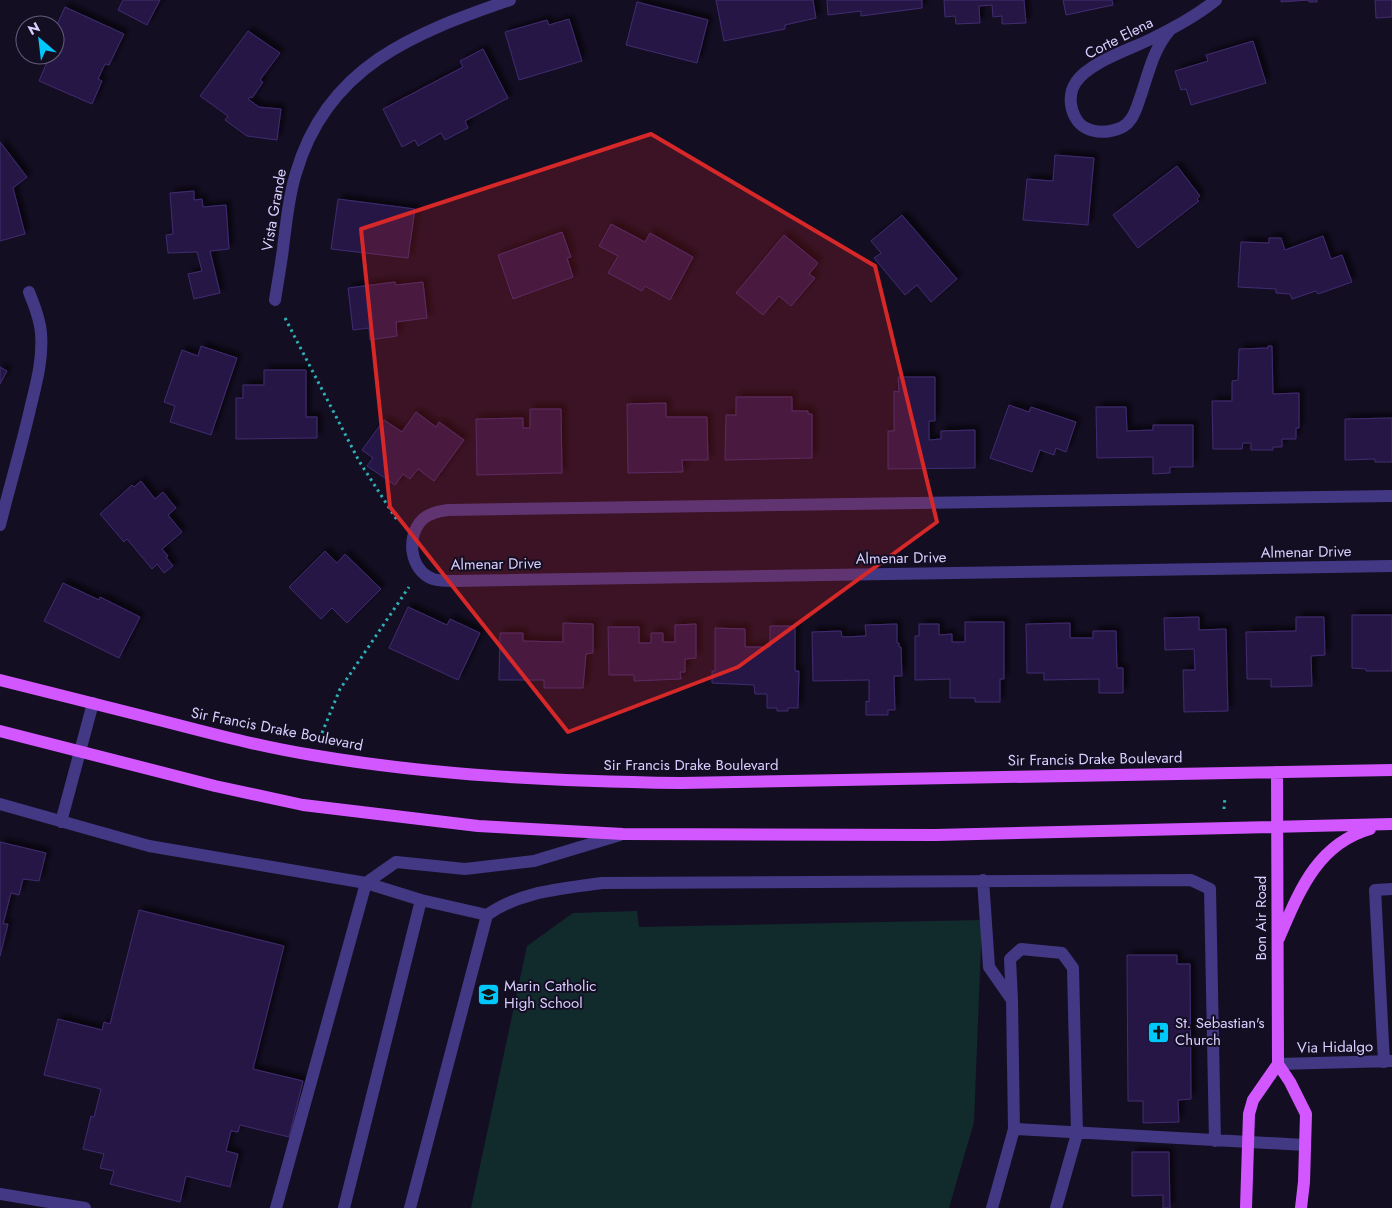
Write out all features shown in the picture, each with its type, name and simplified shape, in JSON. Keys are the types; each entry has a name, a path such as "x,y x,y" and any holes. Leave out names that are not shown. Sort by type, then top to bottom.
{"main road":[{"name":"Sir Francis Drake Boulevard","path":"0,680 226,738 312,756 482,777 576,782 681,783 1392,770"},
{"path":"0,731 214,786 304,805 478,826 622,834 935,835 1388,824"},
{"name":"Bon Air Road","path":"1277,772 1278,1064"},
{"path":"1277,942 1298,893 1322,857 1352,835 1388,824"},
{"path":"1246,1208 1249,1114 1253,1100 1278,1064 1290,1082 1306,1114 1301,1208"}],"street":[{"name":"Vista Grande","path":"275,300 295,174 311,132 330,103 365,68 395,48 426,31 510,0"},
{"name":"Corte Elena","path":"1170,30 1154,55 1139,101 1130,120 1123,126 1104,132 1086,128 1079,123 1071,108 1072,90 1076,82 1093,68 1110,58 1170,30 1190,19 1216,0"},
{"path":"0,525 40,368 42,350 41,331 37,311 29,292"},
{"path":"424,573 413,557 412,537 422,519 430,514 448,510 1392,496"},
{"name":"Almenar Drive","path":"424,573 432,578 453,582 1392,566"},
{"path":"61,822 93,704"},
{"path":"0,804 150,846 366,883 421,900 487,915"},
{"path":"276,1208 366,883 396,862 465,869 534,861 622,834"},
{"path":"983,880 989,967 1012,1000"},
{"path":"410,1208 487,915 502,905 532,894 602,883 1191,880 1210,889 1215,1141"},
{"path":"1388,1062 1375,890 1392,889"},
{"path":"344,1208 421,900"},
{"path":"992,1208 1014,1129 1010,959 1021,949 1062,953 1073,968 1077,1134 1056,1208"},
{"name":"Via Hidalgo","path":"1278,1064 1388,1062"},
{"path":"1014,1129 1077,1134 1305,1145"},
{"path":"0,1194 85,1208"}],"path":[{"path":"275,300 359,461 401,527 412,537"},
{"path":"322,733 340,689 411,584 424,573"},
{"path":"1224,797 1224,812"}],"highlighted area":[{"path":"651,134 875,266 937,522 738,667 568,732 390,507 361,229"}],"green space":[{"path":"637,911 639,927 982,920 974,1122 949,1208 471,1208 527,946 573,913"}],"building":[{"path":"123,0 160,0 147,25 118,10"},
{"path":"716,0 813,0 816,18 785,25 785,29 724,41"},
{"path":"827,0 922,0 922,8 861,16 861,11 828,15"},
{"path":"944,0 1024,0 1026,23 1002,24 1002,16 993,17 992,5 979,6 980,23 956,24 955,16 945,17"},
{"path":"1063,0 1112,0 1113,5 1066,15"},
{"path":"1281,0 1309,0 1281,2"},
{"path":"1309,0 1317,0 1317,2 1309,2"},
{"path":"1375,0 1392,0 1392,17 1376,18"},
{"path":"637,2 708,20 697,63 626,45"},
{"path":"65,7 124,34 109,65 105,64 98,79 102,81 92,104 39,81 46,65 65,65 65,15 61,15"},
{"path":"569,19 582,61 519,80 505,32 547,20 549,25"},
{"path":"248,31 280,53 260,80 263,82 252,98 248,99 259,107 281,109 277,140 247,136 225,120 228,116 200,96"},
{"path":"1253,41 1266,83 1191,105 1186,89 1181,90 1175,71 1208,61 1206,55"},
{"path":"483,49 508,98 465,121 468,128 445,140 441,133 418,146 415,140 402,147 383,109 463,67 460,61"},
{"path":"0,142 27,177 13,188 25,234 0,241"},
{"path":"1055,155 1094,158 1088,225 1023,220 1027,179 1053,181"},
{"path":"1177,166 1200,196 1197,199 1199,201 1138,248 1113,215"},
{"path":"194,191 194,200 202,199 203,207 226,205 229,249 210,251 220,293 194,299 188,274 202,271 197,252 168,253 166,235 173,234 170,193"},
{"path":"338,199 415,209 408,258 331,249"},
{"path":"902,215 957,279 931,302 917,285 905,295 874,258 881,253 871,241"},
{"path":"611,224 645,242 650,233 693,257 670,300 645,286 642,291 608,273 618,256 599,246"},
{"path":"562,232 571,257 567,258 573,277 513,299 498,255"},
{"path":"784,235 818,263 809,274 815,278 791,306 779,296 763,315 736,293"},
{"path":"1323,236 1331,259 1342,255 1352,282 1318,294 1316,291 1292,299 1290,294 1276,293 1276,289 1238,287 1241,242 1269,243 1269,238 1281,238 1285,250"},
{"path":"395,282 396,285 423,282 427,318 396,322 397,336 370,340 369,328 353,330 348,288"},
{"path":"201,346 237,358 211,435 170,422 175,406 164,402 182,350 198,356"},
{"path":"1268,346 1272,346 1273,394 1299,393 1299,428 1296,428 1296,439 1282,439 1282,447 1273,447 1273,450 1251,450 1251,443 1243,443 1242,449 1213,449 1212,401 1232,401 1232,381 1238,380 1239,349 1268,348"},
{"path":"0,367 7,371 0,384"},
{"path":"264,370 306,370 306,417 317,417 317,438 236,439 236,398 243,398 243,385 264,385"},
{"path":"898,377 935,377 935,421 929,421 929,440 941,439 941,431 975,430 975,468 888,469 888,431 894,431 894,391 899,392"},
{"path":"736,397 792,397 792,411 808,411 808,414 812,414 812,458 725,460 726,415 736,415"},
{"path":"666,403 666,417 707,417 708,460 682,460 683,472 628,473 627,404"},
{"path":"1009,405 1029,412 1031,407 1076,422 1066,452 1056,448 1054,455 1040,450 1032,472 990,458"},
{"path":"1096,407 1126,407 1127,431 1153,430 1153,425 1193,425 1193,467 1170,467 1170,473 1153,474 1153,457 1097,458"},
{"path":"530,409 561,409 562,473 477,475 476,419 523,418 523,428 530,428"},
{"path":"416,412 436,427 439,422 464,440 434,481 418,469 410,479 403,474 395,485 367,466 373,458 362,450 384,420 402,432"},
{"path":"1392,418 1392,462 1375,462 1375,459 1345,460 1345,419"},
{"path":"141,481 155,499 163,492 176,508 168,515 182,532 162,549 173,566 164,573 157,564 152,569 127,539 124,542 100,514 132,485 134,487"},
{"path":"325,551 337,563 345,554 381,589 347,623 332,608 321,619 289,587"},
{"path":"63,583 99,600 100,597 140,617 119,658 44,621"},
{"path":"408,607 447,625 450,619 480,633 458,680 389,648"},
{"path":"1352,615 1392,615 1392,671 1366,671 1366,669 1352,668"},
{"path":"1199,617 1199,630 1226,629 1228,711 1184,712 1183,670 1195,670 1194,649 1165,650 1164,618"},
{"path":"1296,617 1324,617 1325,655 1311,656 1312,686 1271,687 1271,679 1247,679 1246,632 1296,631"},
{"path":"965,622 1004,622 1004,679 1000,679 1000,702 975,702 975,698 950,698 950,679 915,680 915,636 919,636 919,624 939,624 939,635 952,634 952,642 965,642"},
{"path":"563,623 593,624 593,653 586,654 583,688 544,688 544,680 499,680 500,633 523,633 523,641 563,642"},
{"path":"1070,623 1070,638 1093,638 1093,631 1116,631 1117,668 1123,668 1123,693 1099,693 1099,679 1044,680 1044,673 1027,673 1026,624"},
{"path":"696,624 696,658 685,659 685,672 680,672 681,679 634,681 634,675 609,675 608,627 639,627 639,643 651,643 651,633 663,633 663,642 675,642 675,625"},
{"path":"897,624 897,643 901,647 902,676 894,676 895,710 888,710 888,715 866,715 866,701 869,702 869,680 813,681 812,632 841,631 842,637 866,636 865,625"},
{"path":"770,626 795,626 795,671 799,671 798,708 788,708 788,711 777,711 777,708 767,708 767,694 755,694 754,685 712,683 712,671 715,671 715,628 745,629 745,647 770,647"},
{"path":"0,842 46,853 39,881 23,879 19,895 11,893 3,924 8,924 0,956"},
{"path":"139,910 284,946 253,1069 303,1081 289,1137 240,1125 238,1132 231,1131 226,1151 238,1154 230,1187 186,1176 180,1202 110,1184 114,1171 100,1168 104,1154 83,1149 91,1116 94,1117 101,1089 44,1075 58,1019 102,1030 104,1022 110,1024"},
{"name":"St. Sebastian's Church","path":"1127,955 1177,955 1177,964 1190,964 1191,1099 1178,1100 1179,1122 1143,1123 1143,1101 1128,1101"},
{"path":"1132,1152 1169,1152 1170,1208 1163,1208 1163,1195 1132,1196"}],"place":[{"name":"Marin Catholic High School","path":"488,995"},
{"name":"St. Sebastian's Church","path":"1159,1032"}]}
